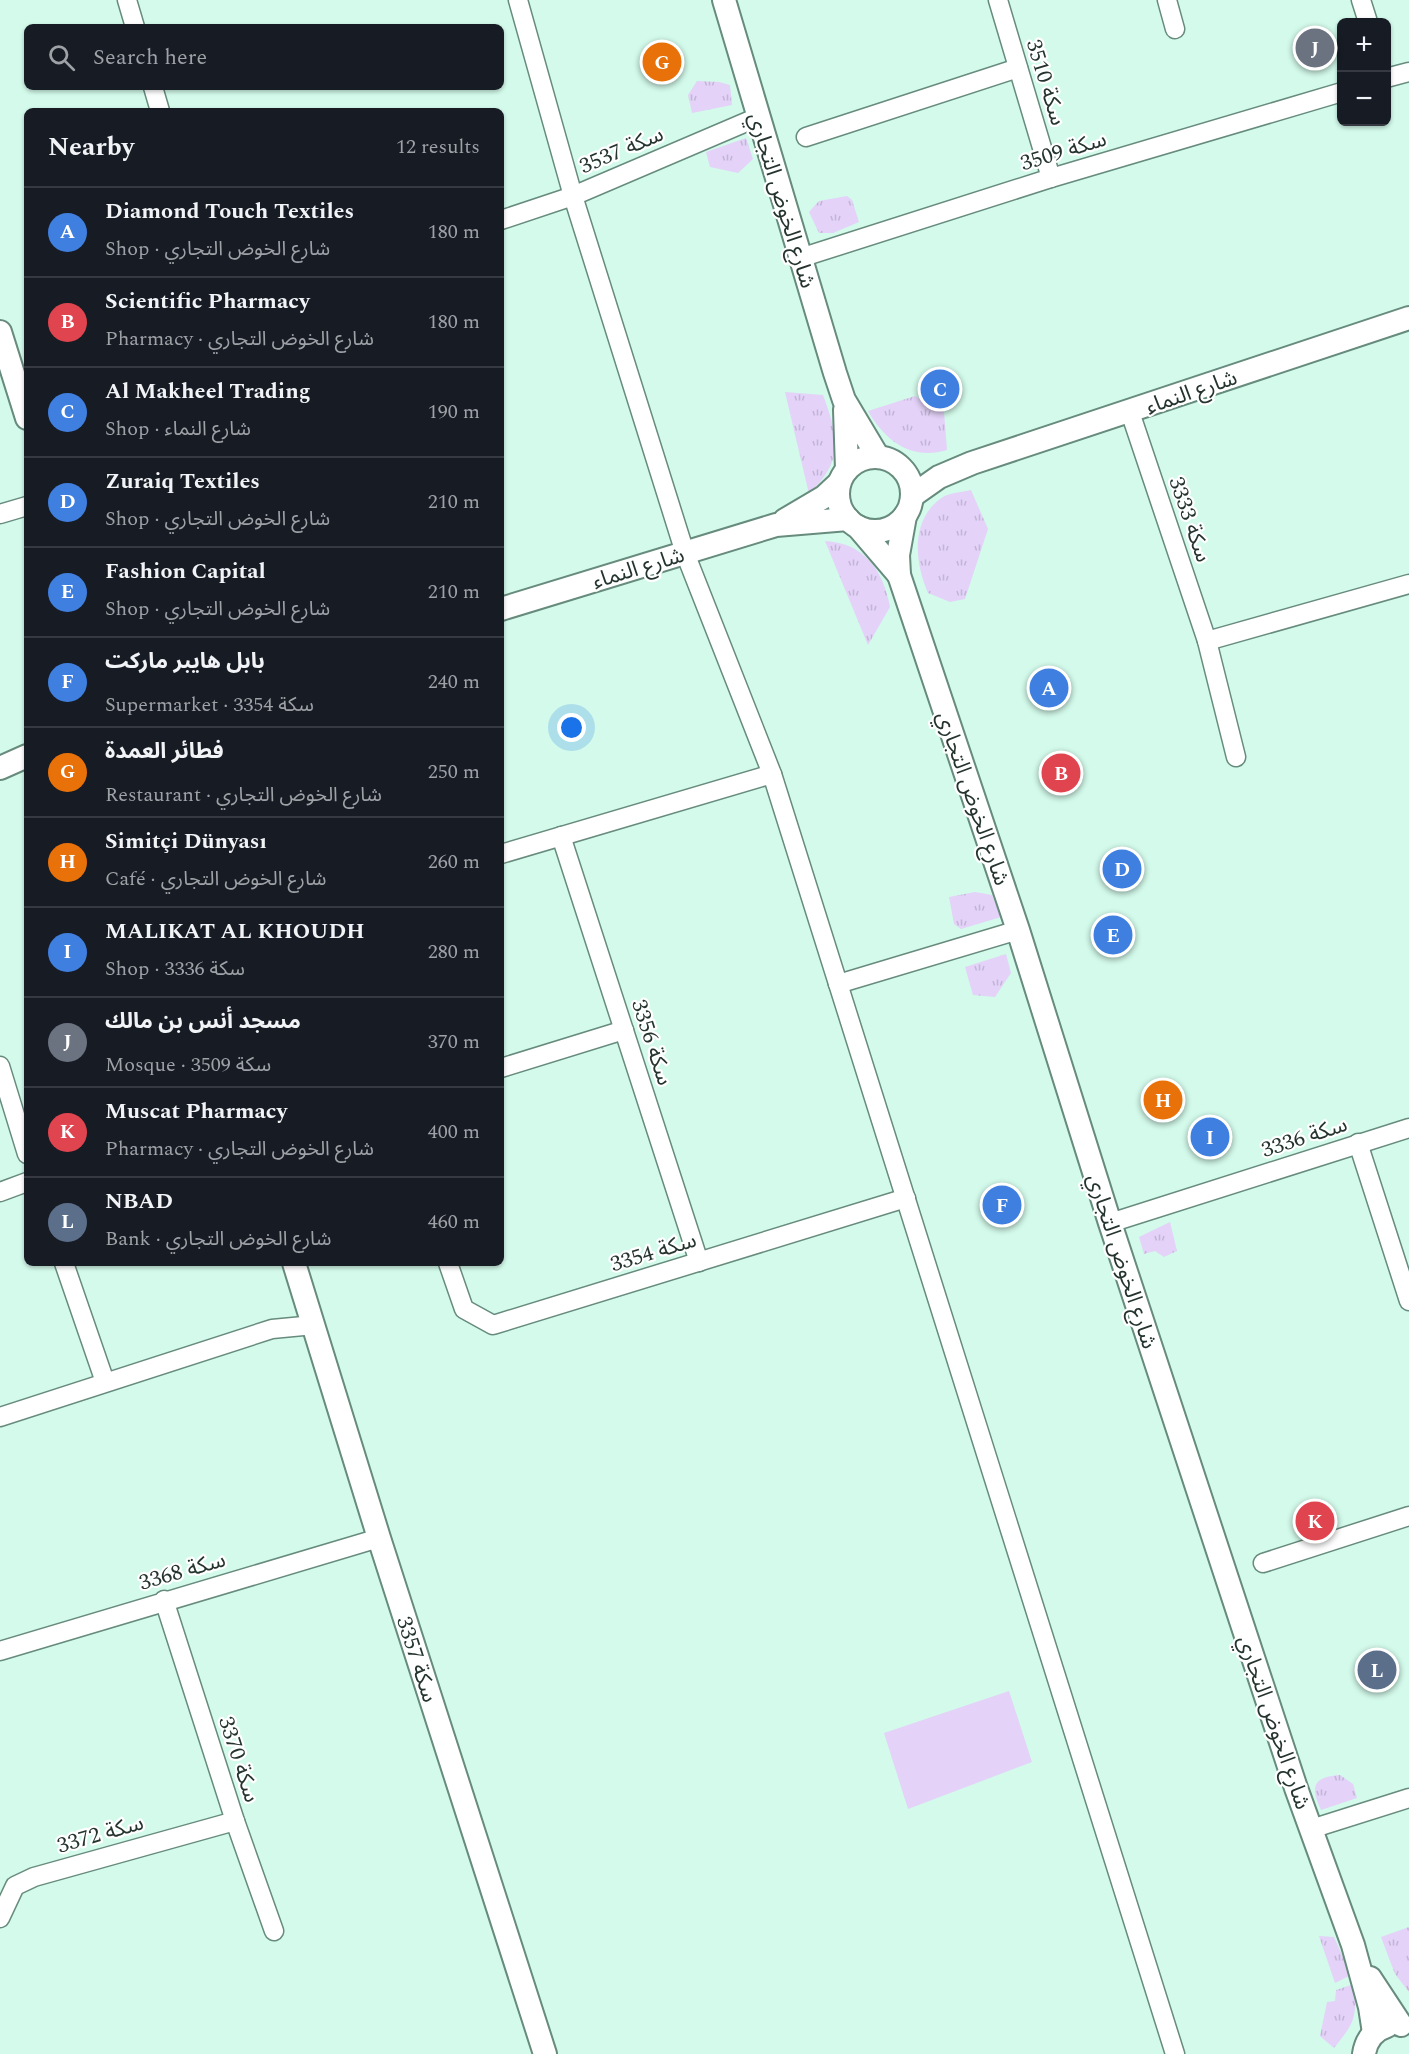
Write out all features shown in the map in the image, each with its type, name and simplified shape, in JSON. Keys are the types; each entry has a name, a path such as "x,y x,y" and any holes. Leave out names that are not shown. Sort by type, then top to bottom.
{"street":[{"path":"127,0 134,24"},
{"path":"518,0 573,196 685,553 772,774 1175,2054"},
{"name":"شارع الخوض التجاري","path":"724,0 844,400 878,457"},
{"name":"سكة 3510","path":"998,0 1051,178"},
{"path":"1167,0 1175,29"},
{"path":"1361,0 1367,18"},
{"path":"806,137 1018,68"},
{"path":"1391,77 1409,72"},
{"path":"154,90 159,108"},
{"name":"سكة 3509","path":"800,258 1051,178 1337,93"},
{"name":"سكة 3537","path":"504,218 573,196 758,117"},
{"name":"شارع النماء","path":"908,506 939,477 972,463 1409,318"},
{"path":"0,332 20,373 24,398"},
{"name":"شارع الخوض التجاري","path":"843,476 844,400"},
{"name":"سكة 3333","path":"1130,412 1207,641 1236,757"},
{"path":"866,457 878,457 899,465 906,474 908,506 882,530 853,523 841,508 838,496 843,476 866,457"},
{"name":"شارع النماء","path":"899,465 933,468 972,463"},
{"name":"شارع النماء","path":"504,608 776,525 824,497 843,476"},
{"name":"شارع الخوض التجاري","path":"908,506 900,536 899,575 1018,930 1110,1223 1311,1829 1353,1945 1370,2007 1365,2048"},
{"path":"0,514 24,507"},
{"name":"شارع الخوض التجاري","path":"853,523 899,575"},
{"name":"شارع النماء","path":"776,525 853,523"},
{"path":"1207,641 1409,584"},
{"path":"0,768 24,757"},
{"path":"0,776 24,772"},
{"path":"504,853 772,774"},
{"name":"سكة 3356","path":"561,836 699,1262"},
{"path":"838,984 1018,930"},
{"path":"504,1067 624,1030"},
{"path":"0,1066 24,1144"},
{"name":"سكة 3336","path":"1110,1223 1409,1128"},
{"path":"1358,1143 1409,1301"},
{"path":"0,1192 24,1183"},
{"name":"سكة 3354","path":"449,1266 464,1309 493,1325 906,1198"},
{"path":"65,1266 105,1382"},
{"name":"سكة 3357","path":"295,1266 379,1538 545,2054"},
{"path":"0,1417 272,1329 314,1324"},
{"path":"1263,1563 1409,1516"},
{"name":"سكة 3368","path":"0,1651 164,1600 379,1538"},
{"name":"سكة 3370","path":"164,1600 235,1821 274,1931"},
{"path":"1311,1829 1409,1798"},
{"name":"سكة 3372","path":"0,1918 15,1886 34,1877 235,1821"},
{"name":"شارع الخوض التجاري","path":"1353,1945 1384,2002 1405,2026"},
{"path":"1365,2048 1382,2028 1405,2026"}],"green space":[{"path":"697,81 730,85 732,105 692,113 688,95"},
{"path":"746,138 753,159 738,173 710,167 706,152"},
{"path":"847,196 852,200 859,222 833,233 819,233 809,212 819,201"},
{"path":"785,392 823,395 835,436 833,459 820,482 809,494"},
{"path":"915,396 944,412 947,450 922,453 901,446 883,431 868,411"},
{"path":"971,490 988,529 965,599 950,602 928,593 918,556 920,531 930,508 940,499"},
{"path":"825,541 851,547 861,553 870,561 883,582 890,607 868,645"},
{"path":"975,892 992,895 1001,917 961,929 954,924 949,897"},
{"path":"1006,954 1011,973 995,997 973,995 965,967"},
{"path":"1170,1222 1177,1251 1164,1257 1155,1251 1144,1254 1139,1237"},
{"path":"1009,1691 1032,1762 908,1809 884,1733"},
{"path":"1340,1775 1353,1784 1357,1798 1321,1810 1316,1796 1316,1785 1323,1778"},
{"path":"1409,1927 1409,1992 1395,1974 1381,1937"},
{"path":"1319,1936 1334,1937 1351,1975 1335,1983"},
{"path":"1354,1984 1353,2019 1334,2048 1320,2036 1327,2002 1335,2001 1336,1990"}],"place":[{"name":"مسجد أنس بن مالك","path":"1315,48"},
{"name":"فطائر العمدة","path":"662,62"},
{"name":"Al Makheel Trading","path":"940,389"},
{"name":"Diamond Touch Textiles","path":"1049,688"},
{"name":"Scientific Pharmacy","path":"1061,773"},
{"name":"Zuraiq Textiles","path":"1122,869"},
{"name":"Fashion Capital","path":"1113,935"},
{"name":"Simitçi Dünyası","path":"1163,1100"},
{"name":"MALIKAT AL KHOUDH","path":"1210,1137"},
{"name":"بابل هايبر ماركت","path":"1002,1205"},
{"name":"Muscat Pharmacy","path":"1315,1521"},
{"name":"NBAD","path":"1377,1670"}]}
